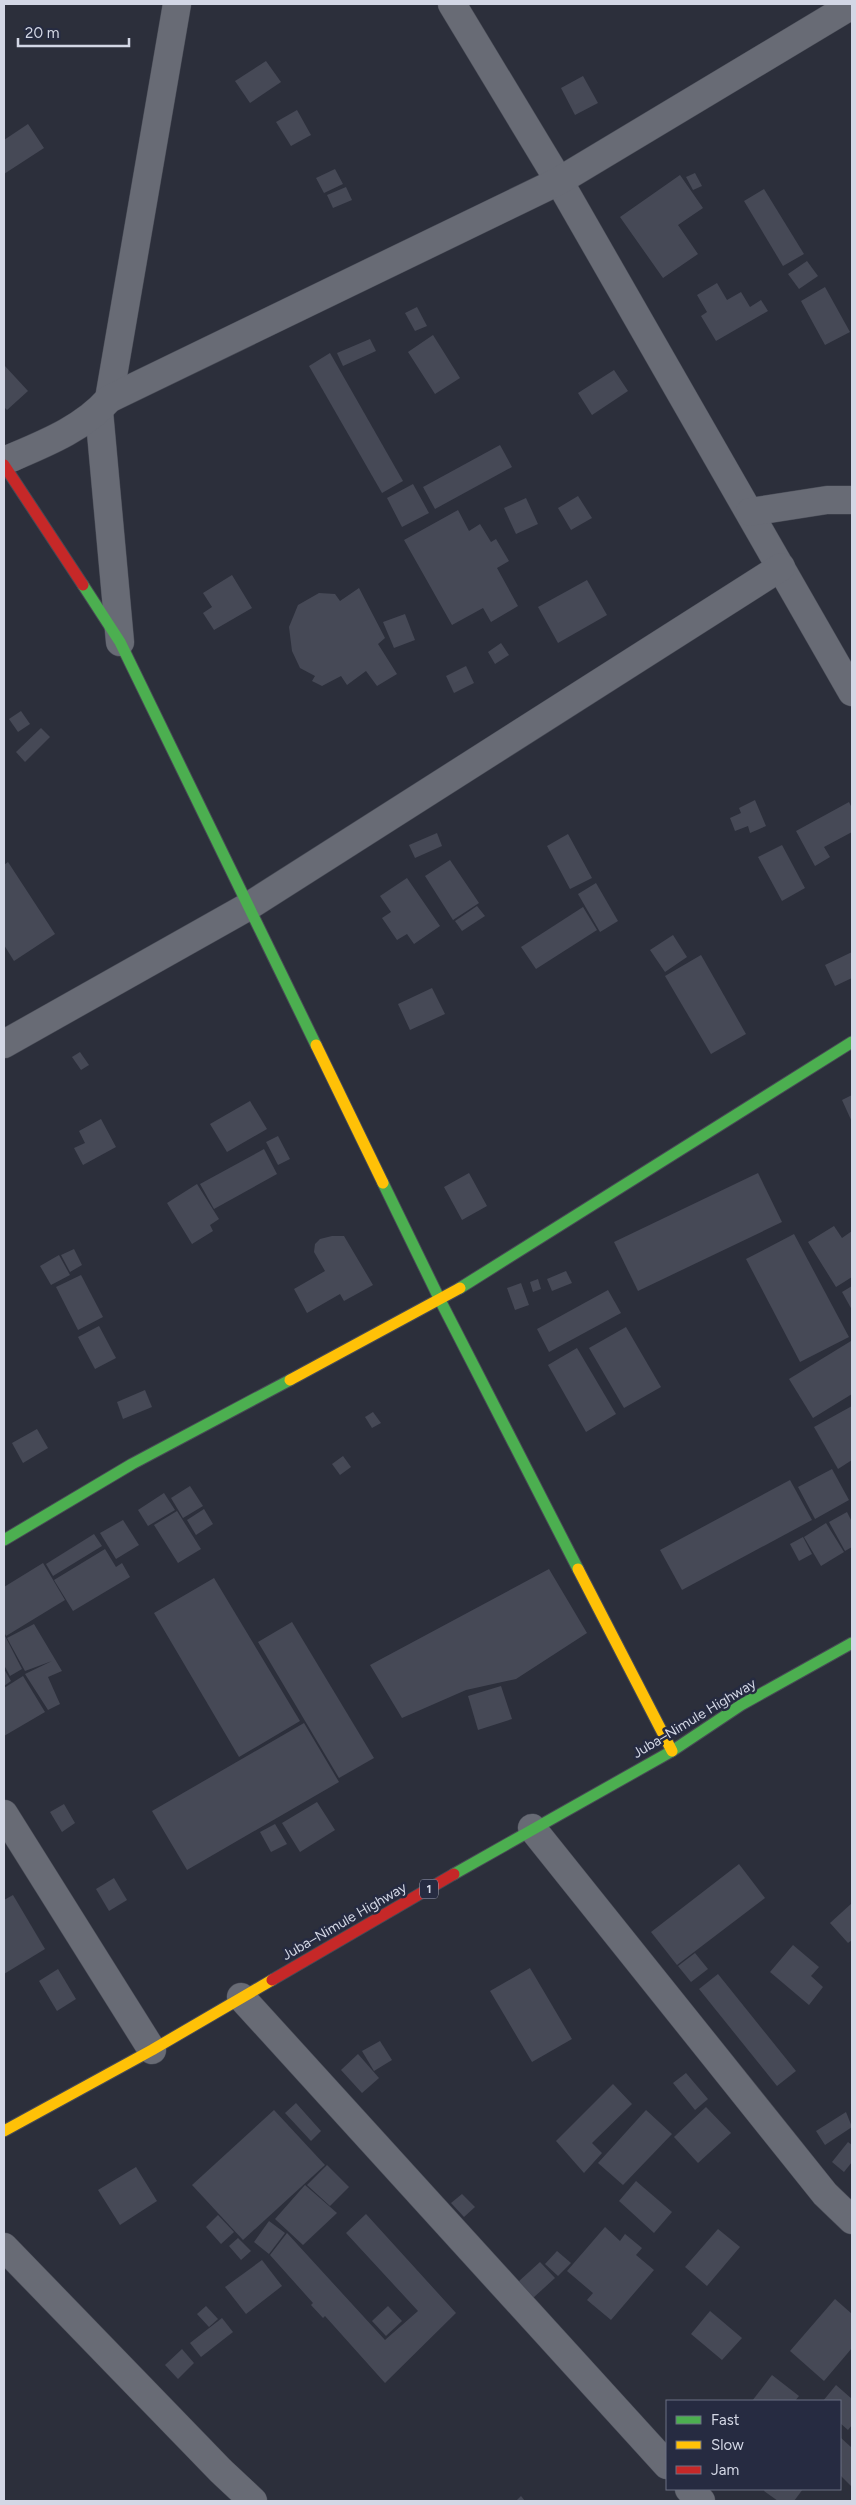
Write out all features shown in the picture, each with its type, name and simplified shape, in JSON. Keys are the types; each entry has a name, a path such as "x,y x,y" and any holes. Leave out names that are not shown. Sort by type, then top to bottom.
{"street":[{"path":"120,642 104,405 177,4"},
{"path":"452,4 558,181 852,692"},
{"path":"4,461 56,439 104,405 558,181 852,5"},
{"path":"4,465 120,642 440,1300 672,1751"},
{"path":"750,512 826,500 852,500"},
{"path":"4,1044 249,906 781,567"},
{"path":"4,1540 132,1464 440,1300 852,1042"},
{"name":"Juba–Nimule Highway","path":"4,2131 152,2050 532,1828 672,1751 741,1705 852,1644"},
{"path":"4,1814 152,2050"},
{"path":"532,1828 825,2194 852,2220"},
{"path":"241,1997 666,2463"},
{"path":"4,2247 220,2471 253,2501"},
{"path":"690,2490 701,2501"}],"building":[{"path":"266,61 281,82 250,103 235,81"},
{"path":"583,76 598,103 575,115 561,88"},
{"path":"297,110 311,135 291,146 276,122"},
{"path":"28,124 44,148 4,174 4,140"},
{"path":"335,169 343,184 324,193 316,178"},
{"path":"695,173 702,186 693,190 686,177"},
{"path":"680,175 703,208 678,225 698,254 663,278 620,217"},
{"path":"346,187 352,200 333,208 327,195"},
{"path":"764,189 804,254 783,266 744,201"},
{"path":"807,261 818,276 799,289 788,274"},
{"path":"717,283 727,300 741,292 750,307 761,300 768,311 716,341 701,316 707,312 697,295"},
{"path":"825,287 850,332 825,345 801,301"},
{"path":"417,307 427,326 415,331 405,313"},
{"path":"433,335 460,378 435,394 408,352"},
{"path":"370,339 376,351 343,366 337,353"},
{"path":"330,353 403,481 382,493 309,366"},
{"path":"4,365 28,391 7,410 4,407"},
{"path":"614,370 628,391 592,415 578,393"},
{"path":"500,445 512,467 435,509 423,487"},
{"path":"413,484 429,513 402,527 387,498"},
{"path":"578,496 592,518 571,530 558,508"},
{"path":"526,498 538,524 516,534 504,508"},
{"path":"458,510 469,531 480,524 491,542 496,539 509,561 497,568 518,606 491,622 483,608 452,625 404,540"},
{"path":"232,575 252,608 214,630 203,613 212,607 203,593"},
{"path":"587,580 607,615 558,643 538,607"},
{"path":"359,588 385,638 378,644 397,674 377,686 366,671 347,685 341,676 322,686 312,681 315,676 300,668 292,651 289,627 298,605 319,593 335,594 340,601"},
{"path":"405,614 415,640 394,648 383,622"},
{"path":"501,643 509,655 495,664 488,652"},
{"path":"466,666 474,683 454,693 446,676"},
{"path":"21,711 30,724 18,732 9,719"},
{"path":"41,728 50,737 25,762 16,752"},
{"path":"755,800 766,826 750,833 748,826 735,831 730,818 741,813 739,808"},
{"path":"849,802 852,808 852,832 824,847 830,857 815,866 796,831"},
{"path":"437,833 442,846 415,858 409,845"},
{"path":"568,834 592,878 570,889 547,846"},
{"path":"782,845 805,888 782,901 758,857"},
{"path":"450,860 479,903 453,920 425,876"},
{"path":"8,862 55,934 14,961 4,945 4,865"},
{"path":"407,878 440,926 414,944 407,934 397,940 382,918 391,912 380,896"},
{"path":"596,883 618,921 600,932 578,894"},
{"path":"477,906 485,916 462,931 455,921"},
{"path":"583,907 597,930 536,969 521,947"},
{"path":"673,935 687,957 665,972 650,950"},
{"path":"852,952 852,978 835,986 825,965"},
{"path":"701,955 746,1034 711,1054 665,976"},
{"path":"432,988 445,1014 410,1030 398,1004"},
{"path":"80,1052 89,1065 81,1070 72,1057"},
{"path":"852,1095 852,1122 842,1100"},
{"path":"250,1101 267,1129 227,1152 210,1124"},
{"path":"101,1119 116,1147 83,1165 74,1148 85,1143 79,1131"},
{"path":"278,1136 290,1159 278,1165 266,1142"},
{"path":"264,1149 277,1174 214,1209 200,1184"},
{"path":"469,1173 487,1206 462,1220 444,1187"},
{"path":"758,1173 782,1222 638,1291 614,1242"},
{"path":"197,1184 219,1219 210,1225 213,1231 192,1244 167,1203"},
{"path":"834,1226 842,1238 852,1231 852,1277 836,1287 808,1242"},
{"path":"794,1234 849,1337 800,1362 746,1259"},
{"path":"344,1236 373,1285 344,1301 340,1294 307,1313 294,1289 325,1271 314,1252 315,1244 320,1239"},
{"path":"74,1249 82,1265 70,1272 61,1255"},
{"path":"59,1255 70,1275 51,1285 40,1266"},
{"path":"566,1271 572,1283 552,1291 547,1279"},
{"path":"81,1275 103,1317 78,1330 56,1287"},
{"path":"538,1279 541,1289 533,1292 530,1282"},
{"path":"521,1283 529,1305 515,1310 507,1288"},
{"path":"852,1286 852,1310 842,1292"},
{"path":"608,1290 621,1313 549,1352 537,1329"},
{"path":"99,1326 116,1358 95,1369 78,1337"},
{"path":"626,1327 661,1387 624,1408 589,1348"},
{"path":"851,1341 852,1394 813,1418 789,1379"},
{"path":"577,1348 616,1414 586,1432 548,1365"},
{"path":"145,1390 152,1407 123,1419 117,1402"},
{"path":"852,1406 852,1460 838,1469 814,1427"},
{"path":"373,1412 381,1423 372,1428 365,1417"},
{"path":"37,1429 48,1448 23,1463 12,1443"},
{"path":"343,1456 351,1467 340,1475 332,1464"},
{"path":"832,1469 849,1500 815,1519 798,1487"},
{"path":"790,1480 812,1520 682,1590 660,1550"},
{"path":"190,1486 203,1506 183,1518 171,1498"},
{"path":"164,1493 175,1510 148,1526 138,1510"},
{"path":"204,1509 213,1524 196,1535 187,1520"},
{"path":"177,1511 201,1549 178,1563 154,1525"},
{"path":"847,1512 852,1522 852,1547 845,1551 829,1522"},
{"path":"123,1520 139,1545 116,1559 100,1533"},
{"path":"826,1523 844,1552 821,1566 804,1537"},
{"path":"94,1534 102,1546 53,1576 46,1564"},
{"path":"803,1537 812,1554 799,1561 790,1544"},
{"path":"105,1549 116,1567 122,1563 130,1577 73,1611 54,1580"},
{"path":"43,1563 65,1600 6,1636 4,1632 4,1587"},
{"path":"549,1569 587,1633 516,1679 466,1690 402,1718 370,1665"},
{"path":"214,1578 300,1721 239,1757 154,1613"},
{"path":"292,1622 374,1758 339,1778 258,1642"},
{"path":"34,1624 62,1671 48,1677 60,1704 48,1710 25,1674 52,1661 25,1671 7,1638"},
{"path":"4,1634 22,1669 10,1676 4,1665"},
{"path":"4,1669 11,1681 4,1686"},
{"path":"23,1676 45,1712 4,1736 4,1688"},
{"path":"501,1686 512,1719 478,1730 468,1696"},
{"path":"304,1723 339,1782 187,1870 152,1811"},
{"path":"317,1802 335,1830 300,1852 282,1823"},
{"path":"64,1804 75,1823 62,1832 50,1812"},
{"path":"275,1824 287,1844 271,1852 260,1832"},
{"path":"739,1864 765,1898 677,1965 651,1932"},
{"path":"114,1878 127,1900 109,1911 96,1889"},
{"path":"13,1895 45,1949 4,1974 4,1900"},
{"path":"852,1903 852,1940 848,1943 830,1923"},
{"path":"793,1945 819,1967 811,1976 823,1987 809,2005 770,1972"},
{"path":"695,1953 708,1969 691,1982 678,1966"},
{"path":"530,1968 572,2039 532,2062 490,1991"},
{"path":"58,1969 76,1999 57,2011 39,1981"},
{"path":"718,1974 796,2071 777,2086 699,1989"},
{"path":"380,2041 392,2060 374,2071 362,2051"},
{"path":"358,2054 379,2078 362,2093 341,2070"},
{"path":"686,2073 708,2099 695,2110 673,2083"},
{"path":"613,2084 632,2104 592,2143 602,2153 584,2173 556,2141"},
{"path":"296,2103 321,2131 311,2141 285,2113"},
{"path":"706,2107 731,2133 698,2163 674,2137"},
{"path":"274,2110 325,2165 243,2240 192,2185"},
{"path":"646,2110 672,2134 623,2185 598,2163"},
{"path":"846,2112 852,2127 825,2145 816,2131"},
{"path":"848,2142 852,2145 852,2162 844,2172 832,2162"},
{"path":"327,2165 349,2187 330,2206 307,2185"},
{"path":"136,2167 157,2201 120,2225 98,2190"},
{"path":"636,2181 672,2212 654,2233 619,2201"},
{"path":"305,2185 337,2213 303,2245 275,2219"},
{"path":"462,2194 475,2207 464,2217 451,2203"},
{"path":"366,2214 456,2313 385,2383 325,2316 323,2318 311,2305 313,2303 270,2255 287,2233 385,2340 418,2311 346,2233"},
{"path":"218,2215 234,2232 221,2244 206,2227"},
{"path":"269,2221 285,2233 269,2254 254,2242"},
{"path":"605,2227 620,2241 625,2234 642,2248 636,2255 654,2270 611,2320 587,2300 593,2293 567,2271"},
{"path":"718,2229 740,2247 707,2286 685,2267"},
{"path":"238,2238 251,2251 241,2260 229,2246"},
{"path":"557,2251 571,2263 558,2276 545,2264"},
{"path":"262,2260 282,2286 246,2314 225,2287"},
{"path":"540,2262 555,2278 533,2298 518,2282"},
{"path":"835,2299 852,2314 852,2348 824,2381 790,2351"},
{"path":"206,2306 218,2319 209,2327 197,2314"},
{"path":"388,2306 402,2321 386,2336 372,2321"},
{"path":"710,2311 742,2338 722,2360 691,2334"},
{"path":"222,2318 233,2332 201,2357 190,2343"},
{"path":"182,2349 194,2363 178,2379 165,2365"},
{"path":"772,2375 799,2396 796,2400 753,2400"},
{"path":"836,2385 852,2399 852,2425 848,2430 841,2424 841,2400 824,2400"},
{"path":"841,2438 852,2448 852,2487 841,2476"},
{"path":"802,2490 794,2501 778,2501 764,2491"},
{"path":"521,2496 525,2501 516,2501"}],"traffic: fast":[{"path":"83,585 120,642 316,1045"},
{"path":"460,1288 852,1042"},
{"path":"383,1183 440,1300 578,1569"},
{"path":"4,1540 132,1464 290,1380"},
{"path":"454,1874 672,1751 741,1705 852,1643"}],"traffic: slow":[{"path":"316,1045 383,1183"},
{"path":"290,1380 460,1288"},
{"path":"578,1569 672,1751"},
{"path":"4,2131 152,2050 272,1980"}],"traffic: jam":[{"path":"4,465 83,585"},
{"path":"272,1980 454,1874"}]}
